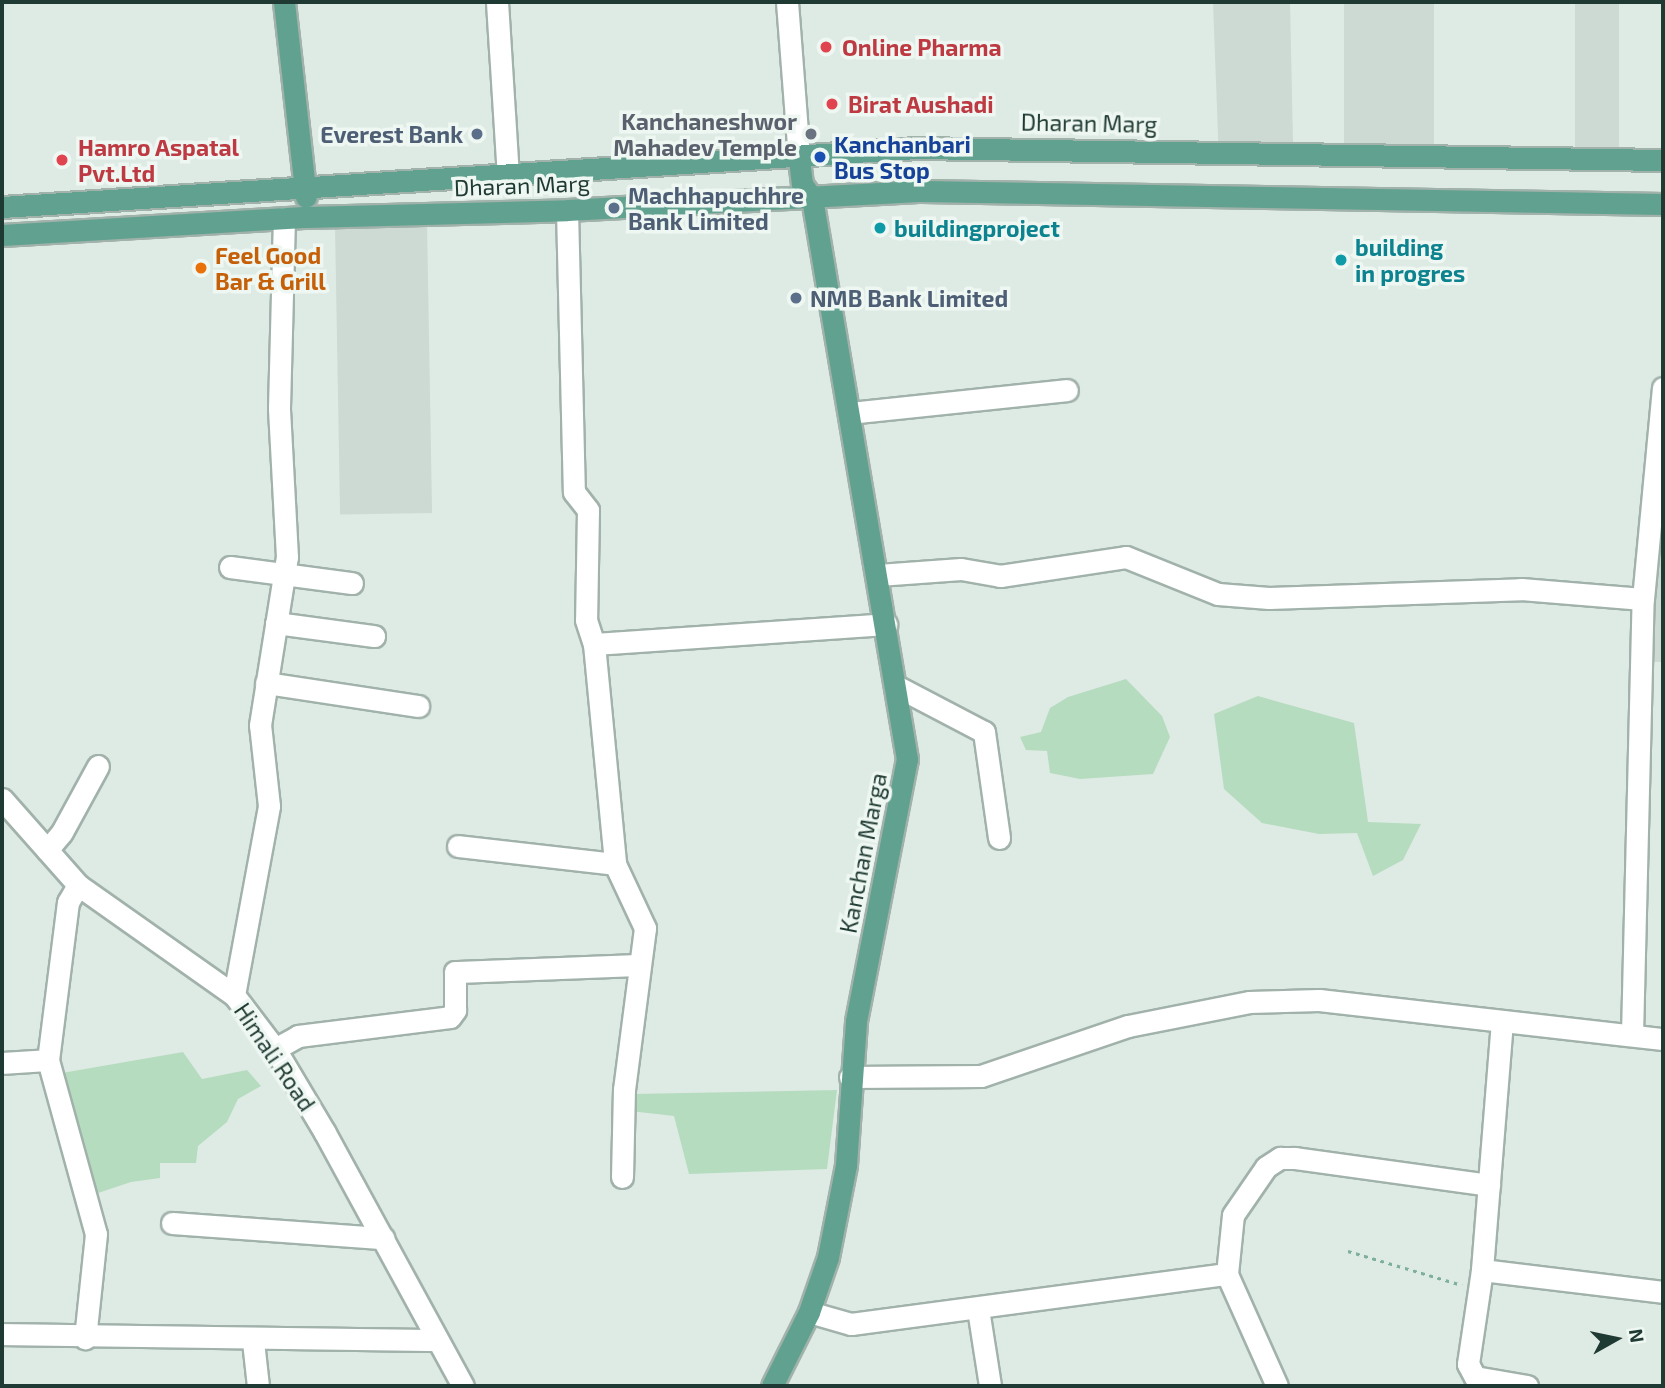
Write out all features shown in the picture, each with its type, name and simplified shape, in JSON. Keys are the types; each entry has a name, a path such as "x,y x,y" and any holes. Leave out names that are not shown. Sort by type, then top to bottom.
{"main road":[{"path":"284,2 307,217"},
{"name":"Dharan Marg","path":"2,207 305,186 799,158 916,148 1663,160"},
{"name":"Kanchan Marga","path":"772,1386 809,1312 828,1257 846,1165 850,1077 856,1021 906,771 898,687 812,198 802,184 799,158"},
{"name":"Dharan Marg","path":"2,235 284,218 567,210 922,191 1663,204"}],"street":[{"path":"497,2 508,175"},
{"path":"787,2 799,158"},
{"path":"567,210 574,492 588,510 586,620 594,644 615,863 645,928 624,1089 621,1177"},
{"path":"234,995 268,806 260,725 287,556 279,408 284,218"},
{"path":"1633,1035 1643,599 1663,388"},
{"path":"849,413 1067,390"},
{"path":"878,575 961,569 1000,576 1126,557 1218,594 1269,598 1521,589 1643,599"},
{"path":"230,567 284,578 352,583"},
{"path":"276,623 374,636"},
{"path":"594,644 886,624"},
{"path":"267,683 418,706"},
{"path":"898,687 984,732 999,838"},
{"path":"47,850 62,832 98,766"},
{"name":"Himali Road","path":"2,799 78,886 234,995 275,1049 383,1237 463,1386"},
{"path":"458,846 615,863"},
{"path":"78,886 68,902 48,1060 96,1234 85,1338"},
{"path":"275,1049 298,1036 450,1017 455,1010 455,972 640,965"},
{"path":"850,1077 981,1076 1128,1026 1249,1002 1319,1000 1663,1039"},
{"path":"1502,1021 1489,1185 1469,1371 1475,1377 1527,1386"},
{"path":"2,1063 48,1060"},
{"path":"1278,1386 1227,1274 1233,1215 1266,1167 1280,1158 1489,1185"},
{"path":"172,1223 383,1237"},
{"path":"809,1312 851,1324 1227,1274"},
{"path":"1480,1280 1663,1292"},
{"path":"978,1309 990,1386"},
{"path":"2,1334 253,1341 436,1340"},
{"path":"253,1341 258,1386"}],"path":[{"path":"1348,1251 1480,1280"}],"shaded area":[{"path":"1213,2 1290,2 1293,143 1285,154 1219,161"},
{"path":"1344,2 1434,2 1434,167 1344,167"},
{"path":"1575,2 1619,2 1619,149 1575,149"},
{"path":"427,223 432,513 340,515 335,225"},
{"path":"1663,475 1663,662 1641,662"}],"green space":[{"path":"1126,679 1162,716 1170,737 1153,774 1080,779 1050,773 1047,751 1026,750 1020,737 1041,732 1050,708 1068,697"},
{"path":"1258,696 1354,723 1368,822 1421,824 1403,860 1373,876 1357,833 1319,834 1262,823 1224,789 1214,714"},
{"path":"183,1052 202,1079 247,1070 261,1086 238,1099 227,1122 198,1146 196,1163 160,1163 160,1178 131,1182 92,1195 62,1073"},
{"path":"837,1090 827,1169 689,1174 674,1116 630,1111 634,1094"}],"place":[{"name":"Online Pharma","path":"826,47"},
{"name":"Birat Aushadi","path":"832,104"},
{"name":"Everest Bank","path":"477,134"},
{"name":"Kanchaneshwor Mahadev Temple","path":"811,134"},
{"name":"Kanchanbari Bus Stop","path":"820,157"},
{"name":"Hamro Aspatal Pvt.Ltd","path":"62,160"},
{"name":"Machhapuchhre Bank Limited","path":"614,208"},
{"name":"buildingproject","path":"880,228"},
{"name":"building in progres","path":"1341,260"},
{"name":"Feel Good Bar & Grill","path":"201,268"},
{"name":"NMB Bank Limited","path":"796,298"}]}
